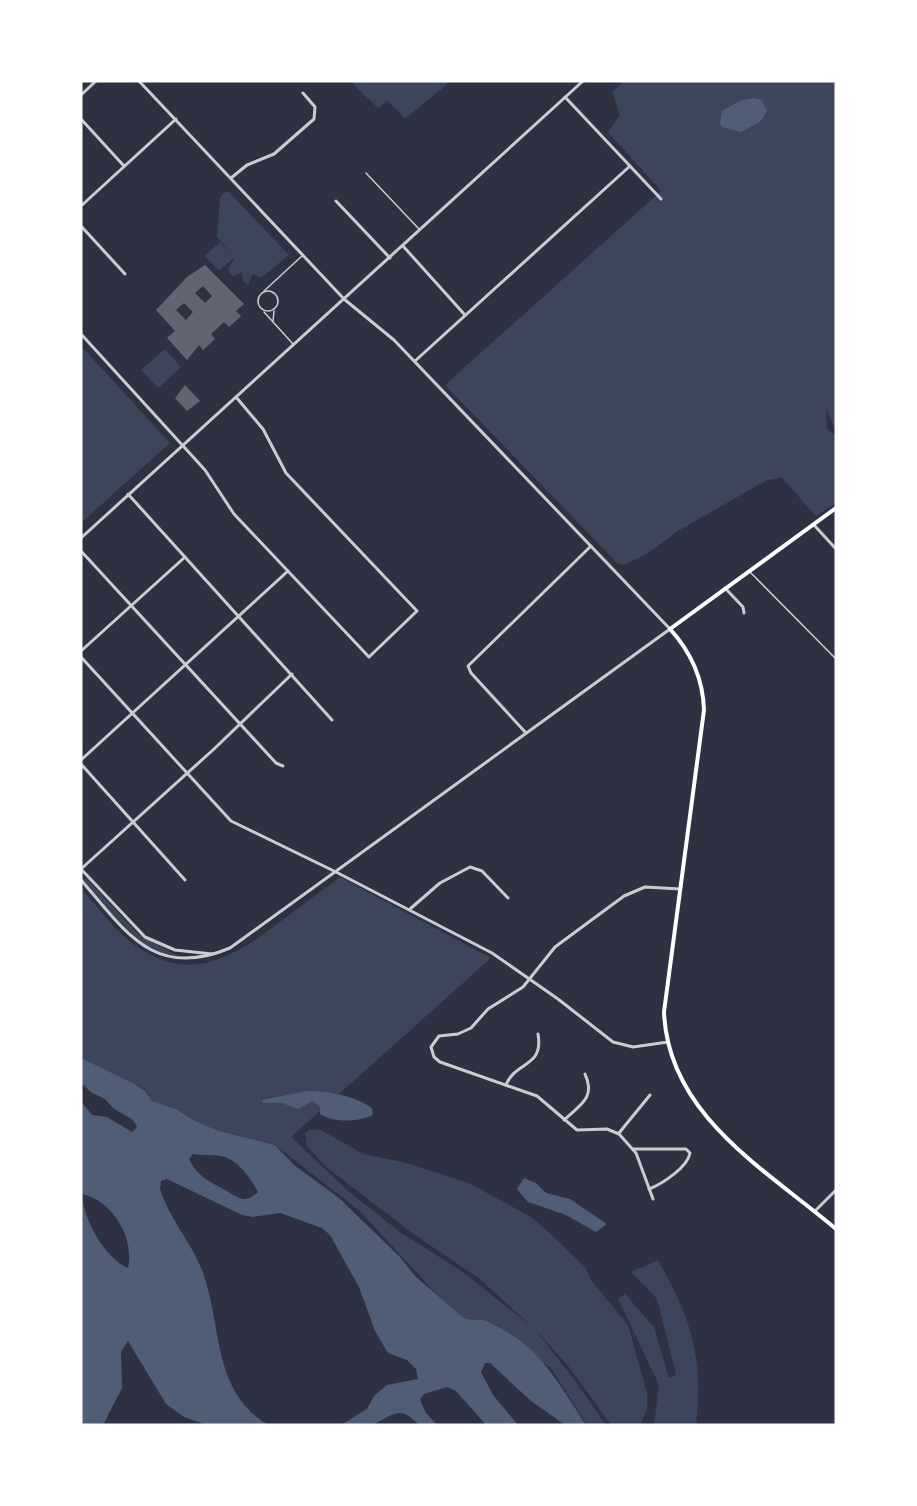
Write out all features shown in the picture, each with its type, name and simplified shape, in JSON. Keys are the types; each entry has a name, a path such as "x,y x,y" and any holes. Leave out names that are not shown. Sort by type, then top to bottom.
{"main road":[{"path":"836,508 670,628 690,656 704,698 702,729 665,996 668,1042 681,1081 706,1119 836,1229"}],"street":[{"path":"81,95 96,81"},
{"path":"81,880 123,928 145,946 182,960 197,960 214,954 249,937 670,628 415,361 386,332 344,299 139,81"},
{"path":"81,538 583,81"},
{"path":"231,178 248,165 274,154 314,119 315,107 303,93"},
{"path":"566,97 661,199"},
{"path":"81,119 124,166"},
{"path":"81,206 176,119"},
{"path":"415,361 630,166"},
{"path":"336,201 390,258"},
{"path":"81,226 125,274"},
{"path":"403,246 465,315"},
{"path":"81,334 210,477 234,514 369,657 417,611 286,473 263,429 236,397"},
{"path":"128,494 332,720"},
{"path":"813,523 836,549"},
{"path":"526,733 471,673 468,666 591,546"},
{"path":"81,550 276,763 283,766"},
{"path":"81,651 185,557"},
{"path":"185,880 81,762 288,571"},
{"path":"725,588 743,607 744,613"},
{"path":"81,657 235,824 410,909 492,953 613,1042 633,1047 668,1042"},
{"path":"214,954 175,950 145,937 81,869 188,773 292,674"},
{"path":"410,909 440,883 470,867 482,870 508,898"},
{"path":"653,1199 633,1149 619,1134 608,1129 577,1130 542,1098 440,1062 434,1057 431,1047 439,1036 458,1034 471,1028 488,1009 518,991 555,947 624,896 645,887 680,889"},
{"path":"506,1085 511,1075 537,1054 540,1047 538,1035"},
{"path":"564,1120 589,1093 590,1086 585,1074"},
{"path":"619,1134 650,1095"},
{"path":"633,1149 686,1149 690,1153 688,1160 663,1183 650,1189"},
{"path":"815,1211 836,1190"}],"lane":[{"path":"366,173 420,230"},
{"path":"294,344 261,309 258,300 261,293 303,255"},
{"path":"273,282 278,302 274,309 273,322"},
{"path":"261,293 274,293"},
{"path":"261,309 269,312 274,309"},
{"path":"749,571 836,659"}],"shaded area":[{"path":"350,81 451,81 405,119 387,100 378,108"},
{"path":"624,81 836,81 836,432 826,408 827,428 836,436 836,503 816,516 782,478 767,480 678,531 647,554 624,565 617,563 445,385 661,191 608,132 620,115 612,92"},
{"path":"755,98 762,100 767,111 760,122 741,132 722,127 720,123 722,111 742,100"},
{"path":"228,191 289,255 261,278 253,274 248,285 243,281 242,272 234,276 230,274 228,269 235,257 219,271 205,256 220,242 234,257 217,237 220,199 222,194"},
{"path":"81,346 170,443 81,523"},
{"path":"165,349 181,367 158,388 141,370"},
{"path":"340,877 491,958 291,1137 347,1190 400,1232 463,1272 532,1327 480,1279 412,1233 325,1166 307,1146 305,1133 309,1130 321,1130 363,1154 407,1163 471,1184 531,1217 585,1267 591,1280 628,1325 647,1393 647,1410 640,1425 611,1425 569,1367 534,1328 606,1425 587,1425 551,1368 491,1325 459,1319 361,1212 275,1145 219,1131 195,1121 176,1109 152,1101 145,1090 81,1058 81,888 115,928 139,948 158,958 177,964 194,964 211,962 244,947"},
{"path":"86,878 137,933 178,956 165,955 152,949 126,928 83,880"},
{"path":"81,1058 133,1083 145,1091 152,1101 176,1109 195,1121 219,1131 275,1145 294,1165 339,1198 399,1256 415,1276 461,1316 490,1323 512,1335 535,1353 586,1425 565,1425 531,1401 490,1363 485,1363 481,1372 493,1395 518,1425 486,1425 456,1391 447,1387 424,1394 420,1400 426,1413 437,1425 419,1425 407,1415 397,1413 371,1425 341,1425 367,1409 374,1396 387,1385 418,1379 416,1369 407,1360 388,1353 375,1331 359,1287 330,1235 322,1228 280,1213 253,1217 242,1215 167,1179 161,1181 160,1189 202,1270 228,1375 237,1394 250,1411 268,1425 207,1425 184,1417 166,1404 128,1341 121,1352 122,1388 103,1425 81,1425 81,1101 92,1115 107,1117 132,1132 137,1127 133,1120 113,1108 105,1099 92,1093 81,1083","holes":["193,1154 221,1156 233,1161 248,1176 258,1192 245,1199 214,1184 204,1178 192,1165 189,1159","82,1194 103,1204 119,1222 128,1245 128,1268 111,1256 96,1236 86,1214"]},
{"path":"307,1091 349,1097 372,1108 373,1115 346,1121 320,1114 320,1107 313,1101 298,1109 282,1103 263,1103 262,1100"},
{"path":"524,1178 536,1183 546,1193 570,1199 607,1224 596,1232 566,1215 528,1202 517,1189"},
{"path":"658,1260 679,1301 692,1339 698,1379 696,1425 654,1425 659,1385 618,1299 625,1294 654,1327 669,1378 676,1375 657,1299 631,1272"}],"building":[{"path":"205,265 244,304 236,311 241,316 229,327 224,322 211,334 215,339 203,350 199,345 187,360 167,338 175,331 156,310 187,277","holes":["203,286 212,296 205,303 195,293","184,303 193,312 186,320 176,310"]},
{"path":"185,385 200,401 187,411 175,398"}]}
